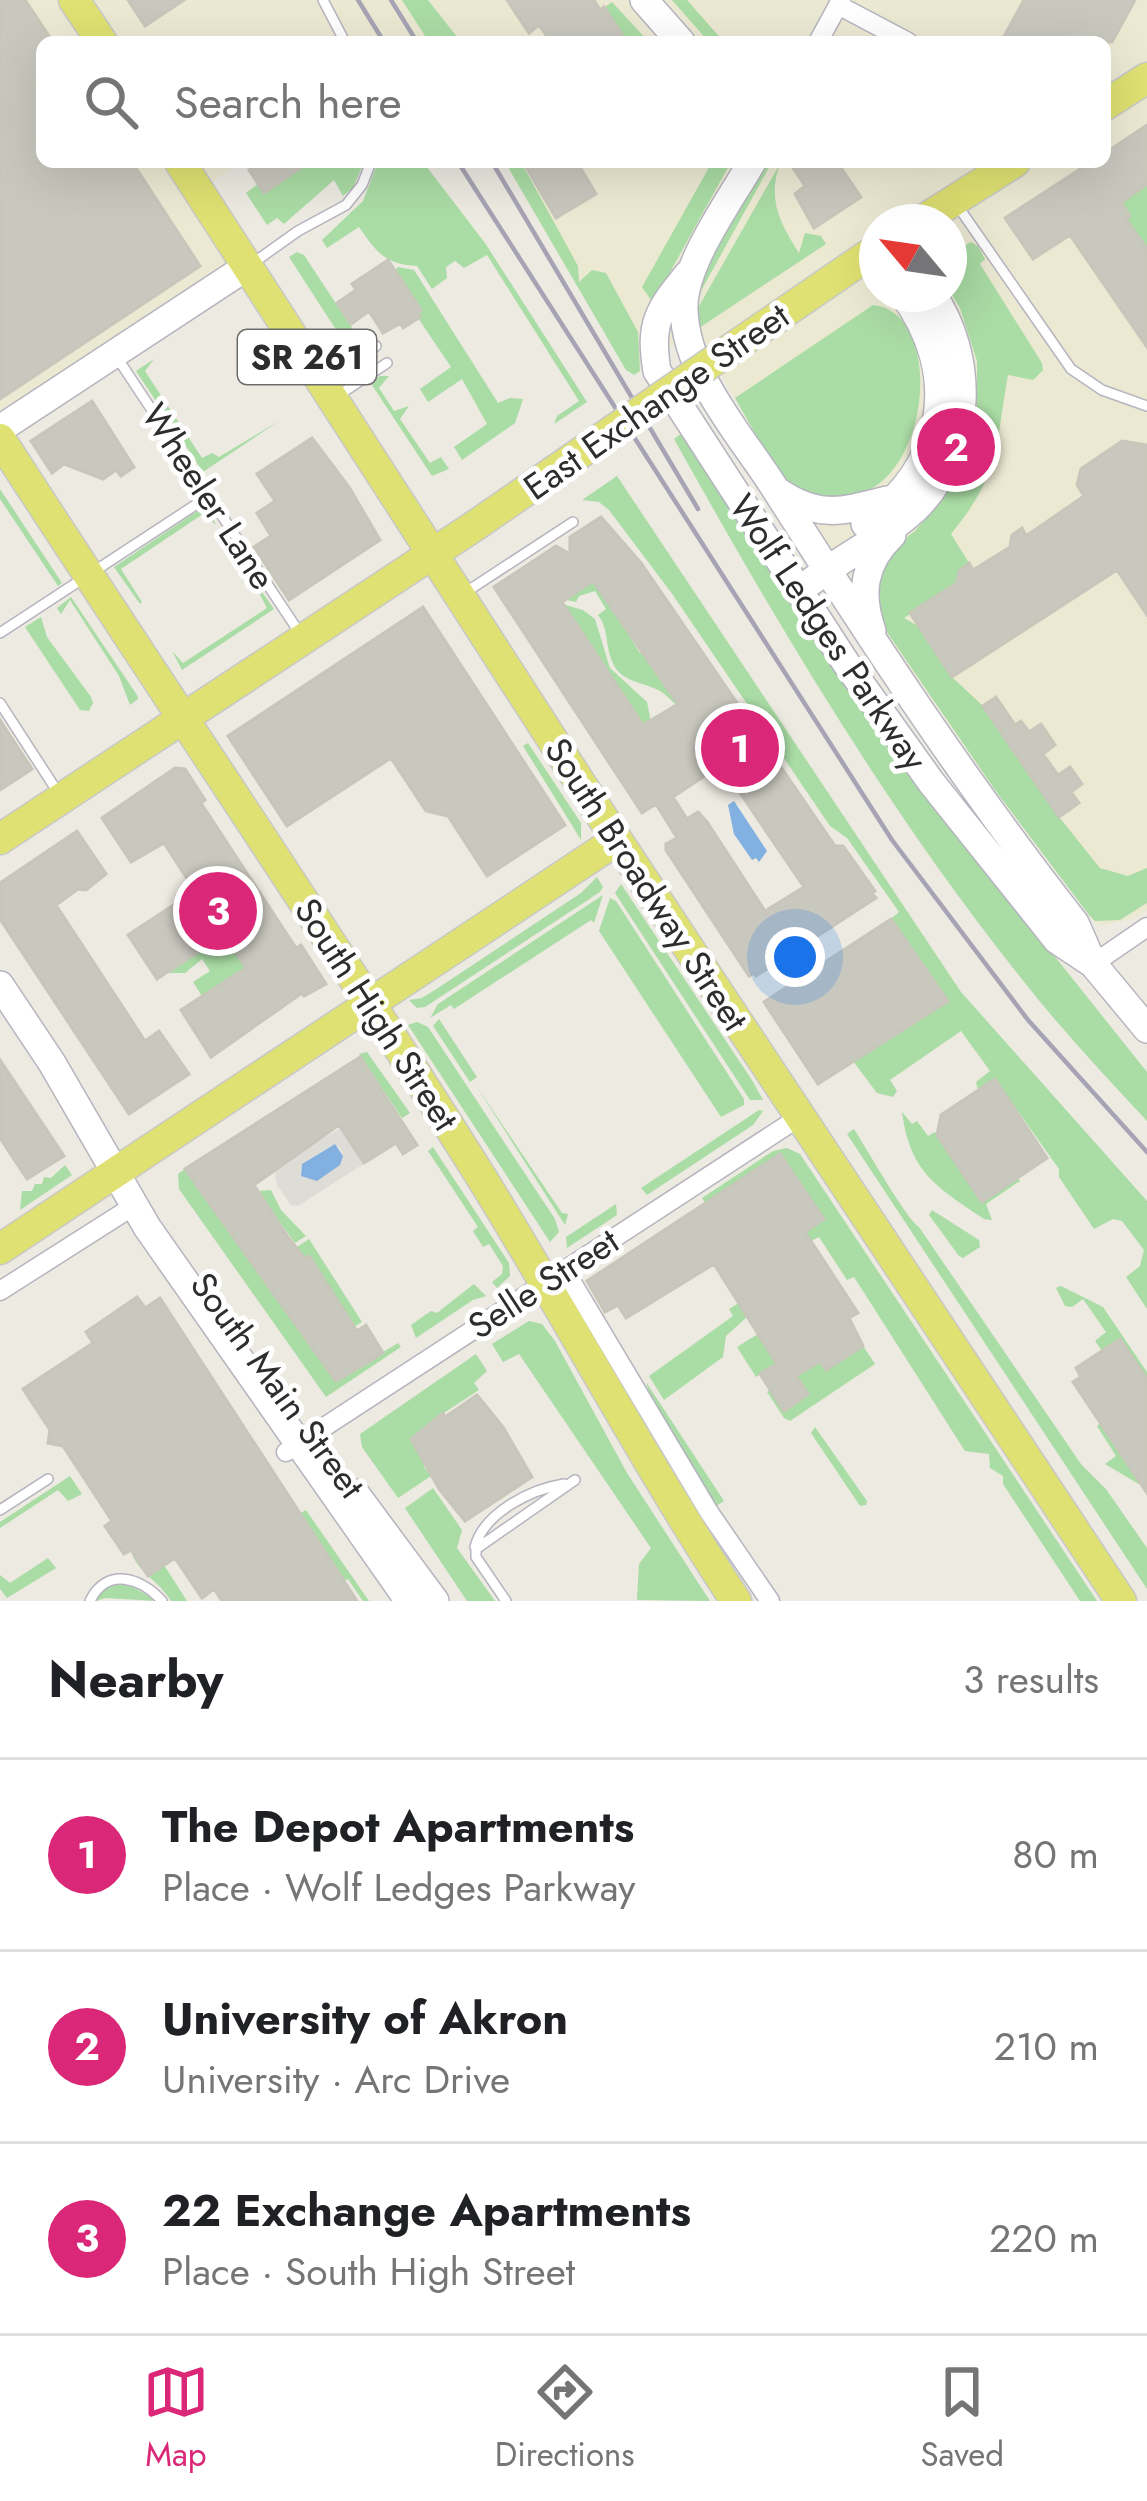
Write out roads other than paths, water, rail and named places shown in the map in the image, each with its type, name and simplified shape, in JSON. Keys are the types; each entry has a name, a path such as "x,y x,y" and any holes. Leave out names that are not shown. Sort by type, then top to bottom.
{"main road":[{"path":"74,0 97,36"},
{"path":"644,0 676,36"},
{"path":"1111,101 1147,78"},
{"name":"South Broadway Street","path":"184,168 617,840 1121,1601"},
{"name":"Wolf Ledges Parkway","path":"749,168 692,270 657,317 652,337 657,371 795,585 931,782 1057,940 1094,964"},
{"path":"948,204 1006,168"},
{"name":"East Exchange Street","path":"182,718 859,265"},
{"path":"0,429 248,266"},
{"name":"Wolf Ledges Parkway","path":"692,270 684,293 688,350 821,564 952,759 1075,923 1094,964 1147,1029"},
{"path":"880,652 865,609 868,567 908,501 940,395 929,337 914,312"},
{"path":"795,585 887,508 908,501 951,452 964,391 955,340 941,312"},
{"name":"South High Street","path":"0,439 555,1275 601,1379 687,1528 736,1601"},
{"path":"775,489 824,512 908,501"},
{"path":"0,839 182,718"},
{"path":"0,1249 617,840"},
{"name":"South Main Street","path":"0,985 135,1205 409,1601"},
{"name":"South Main Street","path":"118,1171 158,1216 298,1442 435,1601"}],"street":[{"path":"821,36 839,2 898,36"},
{"path":"1094,964 1147,927"},
{"name":"Selle Street","path":"298,1442 801,1116"},
{"path":"0,1291 135,1205"},
{"path":"555,1275 770,1601"}],"lane":[{"path":"323,0 343,36"},
{"path":"248,266 346,205 369,168"},
{"path":"954,200 1071,369 1102,390 1147,406"},
{"path":"329,390 376,346"},
{"name":"Wheeler Lane","path":"116,354 303,637"},
{"path":"329,390 388,363"},
{"path":"0,633 209,496"},
{"path":"462,596 573,522"},
{"path":"0,703 62,798"},
{"path":"0,1510 48,1479"},
{"path":"506,1601 475,1553 479,1544 575,1480"},
{"path":"90,1601 99,1585 115,1578 140,1583 162,1601"}],"water":[{"path":"734,801 767,851 759,862 752,860 734,834 728,805"},
{"path":"335,1144 343,1156 340,1165 317,1181 301,1176 302,1164"}],"railway":[{"path":"358,0 380,36"},
{"path":"391,0 413,36"},
{"path":"462,168 892,840 1028,1020 1147,1152"},
{"path":"496,168 698,509"}],"place":[{"name":"University of Akron","path":"956,447"},
{"name":"The Depot Apartments","path":"740,748"},
{"name":"22 Exchange Apartments","path":"218,911"}]}
